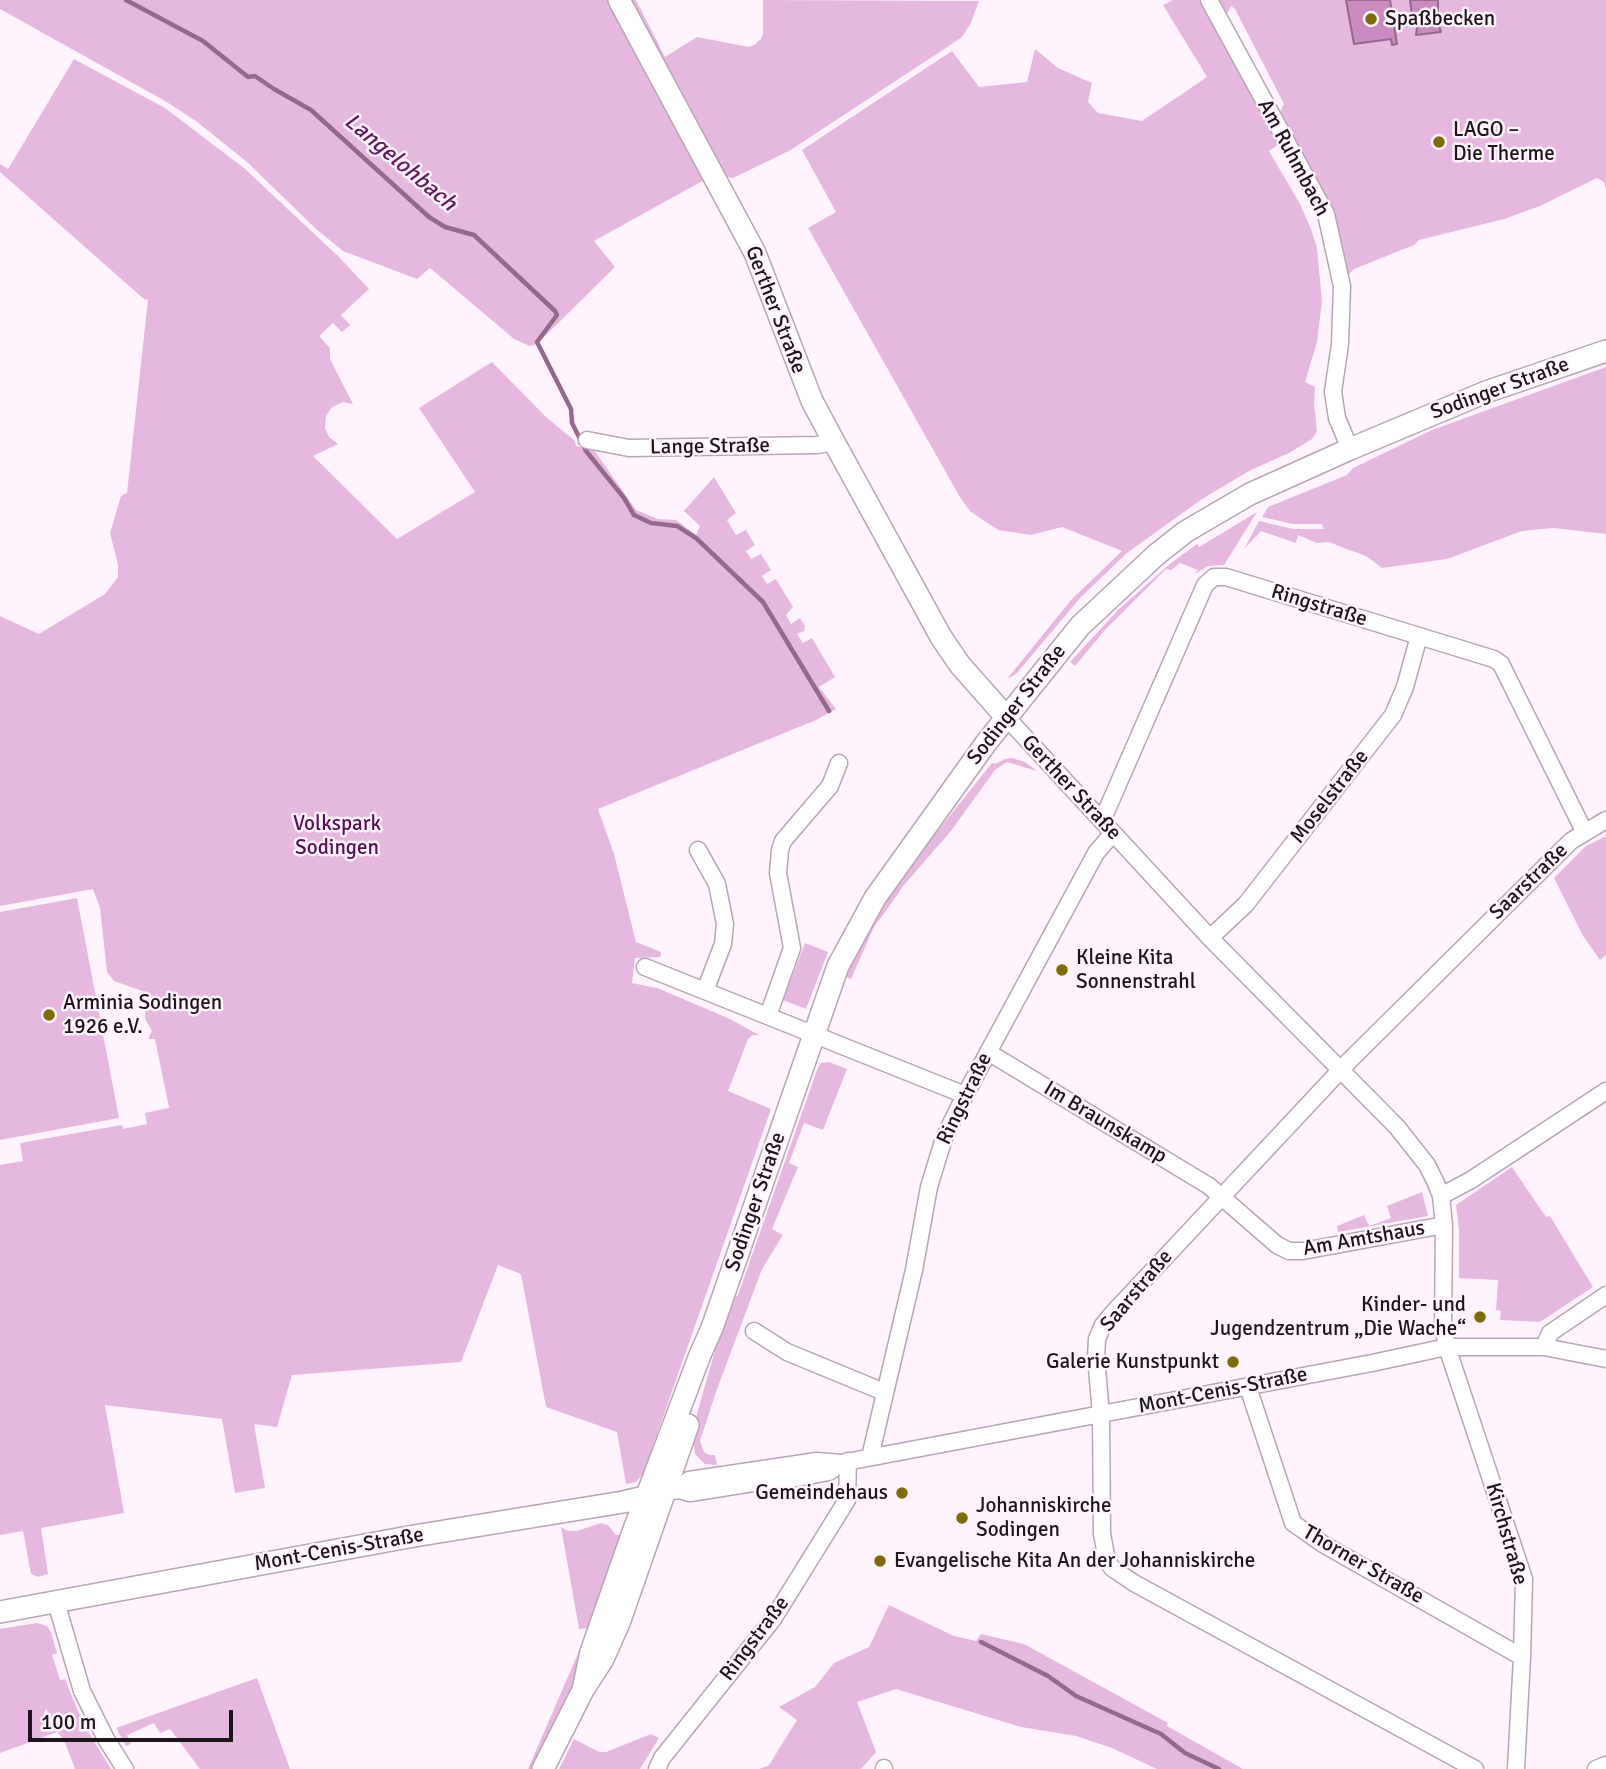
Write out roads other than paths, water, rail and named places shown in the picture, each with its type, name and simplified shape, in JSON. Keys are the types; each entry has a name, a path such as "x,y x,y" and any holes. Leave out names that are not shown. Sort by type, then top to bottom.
{"main road":[{"name":"Gerther Straße","path":"619,0 755,253 807,391 834,442 941,638 960,665 1007,718"},
{"name":"Sodinger Straße","path":"544,1769 583,1690 603,1659 619,1623 663,1493 700,1355 712,1328 838,966 875,898 979,752 1080,626 1156,555 1185,532 1250,494 1350,449 1460,402 1606,351"},
{"name":"Mont-Cenis-Straße","path":"0,1612 663,1493"}],"street":[{"name":"Am Ruhmbach","path":"1209,0 1326,214 1342,286 1340,344 1333,392 1337,418 1350,449"},
{"name":"Lange Straße","path":"587,440 629,448 817,445 834,442"},
{"name":"Ringstraße","path":"1102,821 1205,584 1214,577 1226,578 1494,659 1501,664 1584,831"},
{"name":"Moselstraße","path":"1210,938 1246,904 1393,715 1405,687 1419,636"},
{"name":"Gerther Straße","path":"1007,718 1210,938 1397,1128 1427,1165 1441,1196 1444,1225 1443,1326 1447,1347"},
{"path":"768,1016 792,948 778,873 780,850 783,841 830,786 839,763"},
{"name":"Saarstraße","path":"1475,1769 1134,1583 1112,1568 1107,1560 1102,1534 1097,1339 1103,1325 1220,1196 1341,1069 1571,841 1606,820"},
{"name":"Ringstraße","path":"870,1457 914,1270 929,1187 944,1138 965,1094 1096,853 1113,833"},
{"path":"698,850 717,884 725,924 723,944 705,991"},
{"path":"645,967 965,1094"},
{"name":"Im Braunskamp","path":"988,1052 1209,1186 1220,1196"},
{"path":"1441,1196 1471,1180 1606,1091"},
{"name":"Am Amtshaus","path":"1220,1196 1278,1245 1295,1252 1444,1225"},
{"path":"1544,1347 1550,1333 1606,1295"},
{"path":"754,1331 787,1352 884,1392"},
{"name":"Mont-Cenis-Straße","path":"663,1493 690,1493 797,1478 829,1472 845,1462 1447,1347 1544,1347 1606,1360"},
{"name":"Kirchstraße","path":"1447,1347 1524,1579 1516,1769"},
{"name":"Thorner Straße","path":"1248,1387 1293,1523 1323,1544 1522,1657"},
{"name":"Ringstraße","path":"656,1769 773,1619 846,1500 845,1462"},
{"path":"56,1602 82,1691 106,1740 125,1769"},
{"path":"1596,1769 1606,1765"}],"waterway":[{"name":"Langelohbach","path":"126,0 203,41 248,77 255,76 311,110 429,217 445,227 474,235 555,311 557,315 537,342 571,409 572,423 586,451 624,498 634,515 651,523 677,526 696,538 763,602 829,711"},
{"path":"981,1642 1048,1676 1076,1696 1161,1734 1185,1753 1219,1769"}],"place":[{"name":"Spaßbecken","path":"1371,19"},
{"name":"LAGO – Die Therme","path":"1439,142"},
{"name":"Kleine Kita Sonnenstrahl","path":"1062,970"},
{"name":"Arminia Sodingen 1926 e.V.","path":"49,1015"},
{"name":"Kinder- und Jugendzentrum „Die Wache“","path":"1480,1317"},
{"name":"Galerie Kunstpunkt","path":"1233,1362"},
{"name":"Gemeindehaus","path":"902,1493"},
{"name":"Johanniskirche Sodingen","path":"962,1518"},
{"name":"Evangelische Kita An der Johanniskirche","path":"880,1561"}],"park label":[{"name":"Volkspark Sodingen","path":"337,836"}]}
